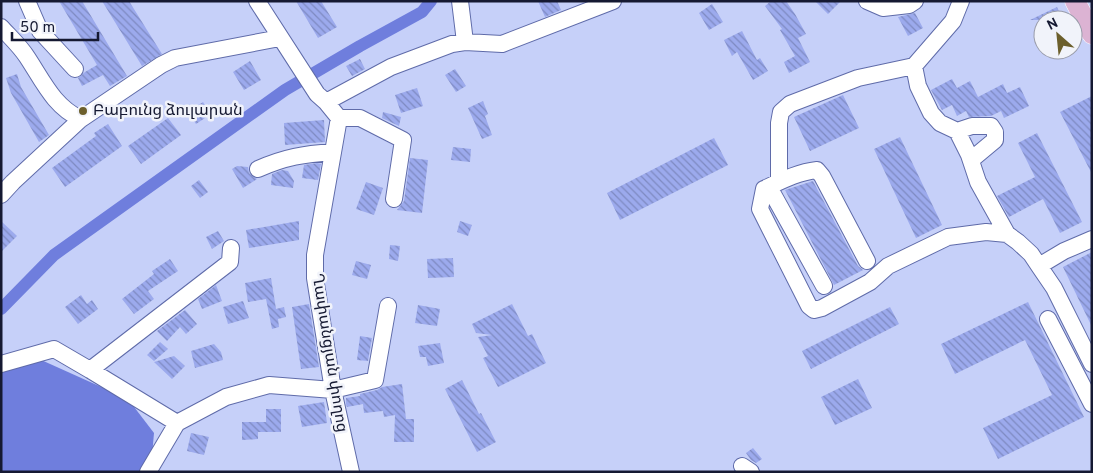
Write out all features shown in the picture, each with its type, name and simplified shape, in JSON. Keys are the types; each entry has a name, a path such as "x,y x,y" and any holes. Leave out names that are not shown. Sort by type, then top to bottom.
{"main road":[{"path":"1075,1 1092,34"}],"street":[{"path":"27,1 40,31 75,69"},
{"path":"257,1 291,54 338,118 360,118 403,140 394,199"},
{"path":"460,1 464,42"},
{"path":"322,98 391,67 452,44 464,42 502,44 613,1"},
{"path":"867,1 883,8 910,5 916,1"},
{"path":"824,286 774,184 781,112 790,104 858,78 914,66 953,21 961,1"},
{"path":"1,27 26,55 46,89 69,113 81,119"},
{"path":"26,55 40,31"},
{"path":"1,195 7,181 81,119 161,65 175,58 280,38"},
{"path":"914,66 918,86 931,113 940,123 957,131 971,160 978,182 1007,234 1031,254 1040,266 1054,288 1092,364"},
{"name":"Ղափանցյան փողոց","path":"338,118 315,255 315,278 333,390 351,472"},
{"path":"957,131 981,124 991,126 995,132 995,140 971,160"},
{"path":"258,169 300,154 333,152"},
{"path":"867,261 817,170 808,171 764,189 760,199 760,209 809,306 814,310 822,308 870,282 888,266 948,237 986,232 1007,234"},
{"path":"1040,266 1064,251 1092,239"},
{"path":"90,370 230,262 231,248"},
{"path":"148,472 177,423 226,397 269,385 333,390 375,380 388,306"},
{"path":"1048,319 1092,404"},
{"path":"1,364 54,349 177,423"}],"water":[{"path":"39,359 128,399 154,433 152,456 141,472 1,472 1,373"}],"building":[{"path":"59,1 82,1 127,76 110,86 103,75 82,86 78,78 97,65"},
{"path":"102,1 129,1 162,54 142,66"},
{"path":"296,1 321,1 337,27 318,38"},
{"path":"538,1 557,1 561,10 545,17"},
{"path":"771,1 786,1 806,34 798,38 810,62 789,73 784,62 795,56 780,30 782,29 765,6"},
{"path":"815,1 841,1 828,14"},
{"path":"712,4 723,22 709,30 699,13"},
{"path":"915,13 923,28 908,36 898,17"},
{"path":"742,31 757,60 760,58 768,71 753,80 737,52 732,56 724,40"},
{"path":"360,59 365,69 352,76 346,66"},
{"path":"250,61 261,80 244,90 233,72"},
{"path":"455,69 466,86 456,92 445,75"},
{"path":"17,74 21,87 49,135 39,142 11,93 6,78"},
{"path":"952,79 957,88 970,81 978,97 1003,84 1007,93 1020,87 1029,106 1004,118 1001,111 991,116 969,117 966,111 957,116 952,105 942,110 931,90"},
{"path":"417,88 423,106 401,113 395,95"},
{"path":"843,95 859,128 810,151 794,117"},
{"path":"1092,96 1092,174 1060,112"},
{"path":"483,101 488,114 485,116 492,135 482,139 468,108"},
{"path":"203,102 211,114 196,124 188,112"},
{"path":"383,112 401,117 399,126 382,118"},
{"path":"168,118 181,135 141,164 128,146"},
{"path":"324,120 325,142 285,145 284,123"},
{"path":"108,124 122,146 65,187 52,168 96,136 94,133"},
{"path":"1037,133 1082,222 1060,233 1043,199 1009,217 997,196 1035,177 1018,143"},
{"path":"900,137 942,225 916,238 874,149"},
{"path":"714,138 728,165 620,220 607,193"},
{"path":"453,147 471,149 470,162 451,160"},
{"path":"410,158 428,160 422,213 397,210 404,201"},
{"path":"321,164 318,180 302,178 304,165"},
{"path":"237,166 248,167 249,173 257,179 243,188 232,169"},
{"path":"282,170 288,171 294,181 293,188 271,185 272,174"},
{"path":"199,180 208,192 200,198 191,186"},
{"path":"813,181 858,266 863,270 834,285 785,190"},
{"path":"366,182 383,188 374,215 356,209"},
{"path":"1,221 17,236 1,252"},
{"path":"299,221 299,240 249,248 246,230"},
{"path":"460,221 472,225 468,236 457,232"},
{"path":"218,231 224,241 212,249 206,237"},
{"path":"390,245 400,246 398,261 389,259"},
{"path":"1092,252 1092,327 1063,267"},
{"path":"453,258 454,277 428,278 427,259"},
{"path":"170,259 178,271 148,291 154,299 134,314 122,299 154,274 152,271"},
{"path":"356,261 371,265 367,279 352,275"},
{"path":"271,278 276,309 284,307 286,317 278,319 279,327 272,329 266,299 248,302 245,283"},
{"path":"216,285 222,301 202,309 198,299"},
{"path":"81,295 87,304 92,300 98,309 78,324 65,307"},
{"path":"243,301 249,318 228,324 223,307"},
{"path":"1028,302 1084,417 998,459 983,428 1052,395 1025,340 955,374 941,344"},
{"path":"309,304 319,367 301,369 292,307"},
{"path":"512,304 528,336 532,334 546,363 498,387 483,358 488,356 478,337 492,335 476,333 472,324"},
{"path":"418,305 440,309 437,326 415,323"},
{"path":"890,307 899,324 811,369 802,351"},
{"path":"185,310 197,324 186,334 180,327 167,341 157,331"},
{"path":"360,336 372,338 368,361 357,360"},
{"path":"160,342 168,349 154,361 147,355"},
{"path":"440,343 444,363 428,366 426,357 420,357 418,346"},
{"path":"214,344 221,352 223,360 195,368 191,351"},
{"path":"174,356 185,366 172,379 154,362"},
{"path":"858,379 872,408 835,425 821,397"},
{"path":"462,380 496,442 477,452 445,389"},
{"path":"402,384 406,419 414,419 414,442 394,442 395,415 384,417 383,411 364,413 363,404 347,407 346,398 360,396 360,394 382,387"},
{"path":"324,402 327,423 302,427 298,406"},
{"path":"266,409 281,409 281,432 258,432 258,439 242,440 242,422 266,422"},
{"path":"191,433 209,437 204,455 187,451"},
{"path":"753,448 762,459 756,463 746,453"}],"waterway":[{"path":"1,309 54,255 285,90 422,12 431,1"}],"place":[{"name":"Բաբունց ձուլարան","path":"83,111"}]}
